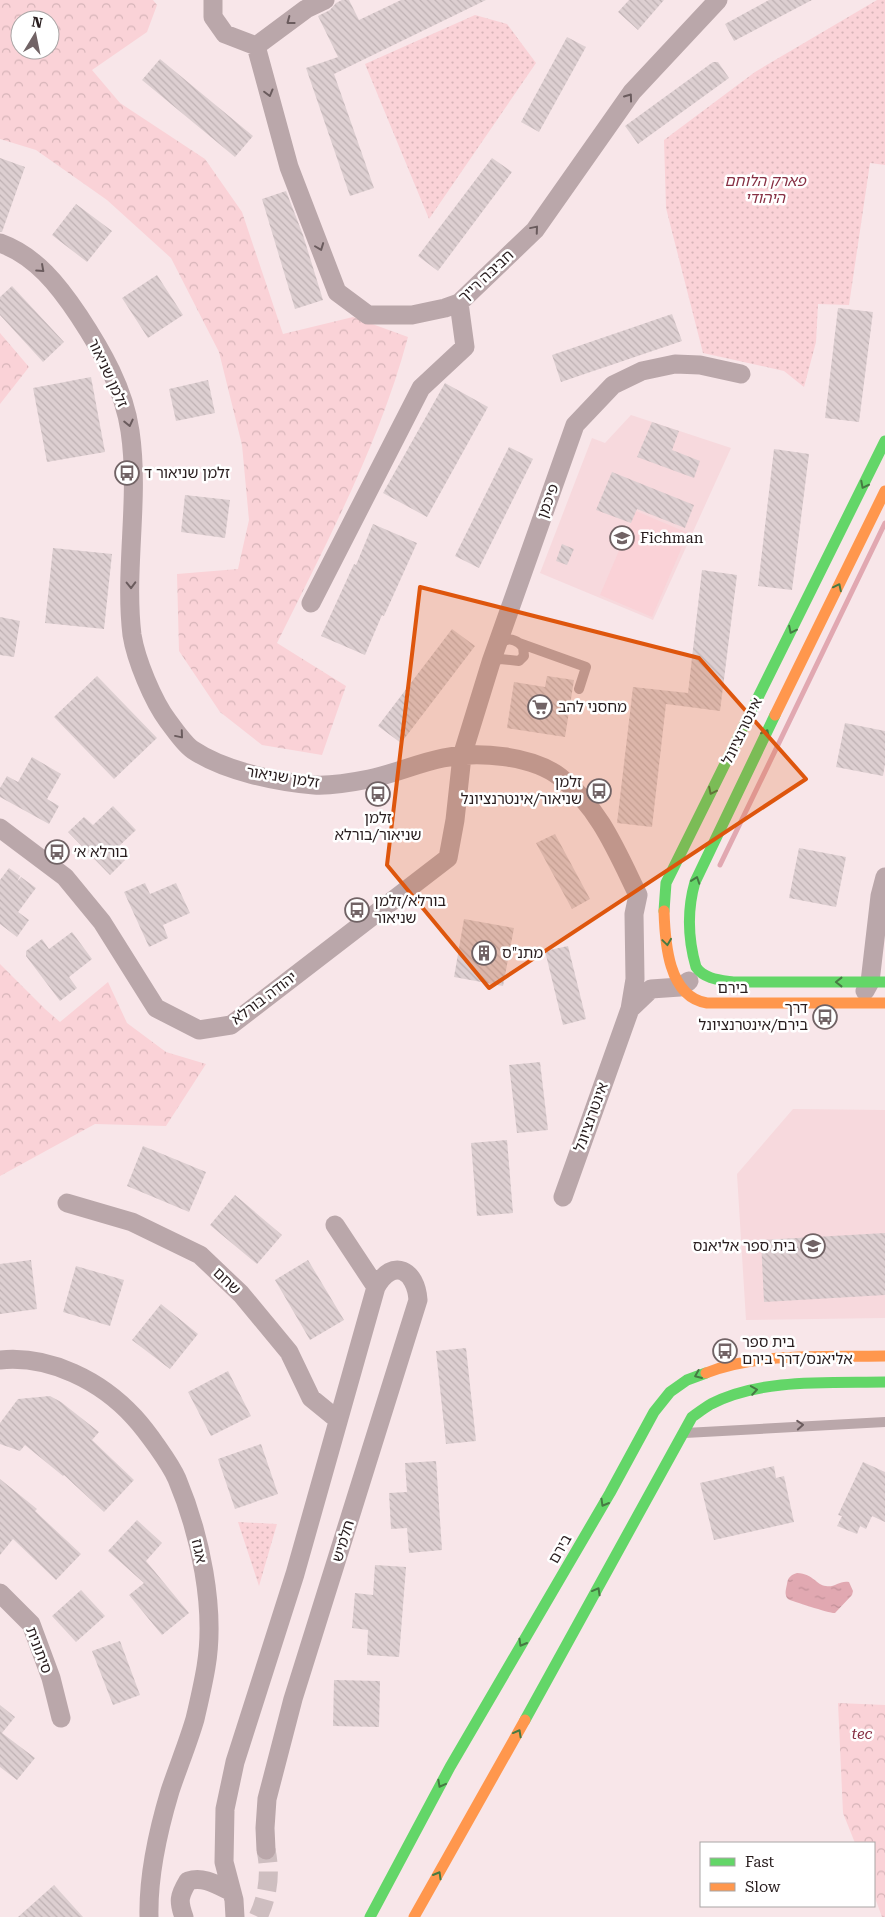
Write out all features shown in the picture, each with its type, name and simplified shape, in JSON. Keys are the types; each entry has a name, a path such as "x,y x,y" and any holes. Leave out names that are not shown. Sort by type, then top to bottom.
{"street":[{"path":"213,0 213,17 226,34 256,46 306,9 326,0"},
{"name":"חביבה רייך","path":"256,46 288,167 337,292 368,315 412,315 446,308 459,303 535,230 632,92 718,0"},
{"name":"זלמן שניאור","path":"0,243 9,246 37,265 60,288 101,350 123,401 130,430 133,458 134,503 130,582 132,636 148,686 167,720 192,749 224,765 254,775 316,785 369,779 445,758 462,756 514,757 544,767 569,784 598,817 612,839 638,895"},
{"path":"311,603 421,388 465,347 459,303"},
{"name":"פיכמן","path":"462,756 494,653 575,425 613,385 642,371 676,364 700,365 741,374"},
{"name":"אינטרנציונל","path":"662,896 666,883 885,441"},
{"name":"אינטרנציונל","path":"697,968 688,928 690,902 699,871 885,491"},
{"name":"יהודה בורלא","path":"0,828 65,877 102,922 156,1008 198,1030 231,1025 448,858 456,820 462,756"},
{"path":"842,1003 856,999 878,982 880,896 885,877"},
{"path":"638,895 648,893 662,896 674,907 688,928"},
{"name":"אינטרנציונל","path":"563,1197 630,1010 635,980 634,914 638,895"},
{"path":"662,896 669,956 672,971 680,987"},
{"path":"635,980 639,984 652,989 680,987 691,980 697,968"},
{"name":"בירם","path":"697,968 705,975 715,979 733,982 878,982"},
{"name":"בירם","path":"680,987 695,1000 707,1003 885,1003"},
{"name":"אינטרנציונל","path":"630,1010 652,989"},
{"name":"שחם","path":"67,1203 132,1222 200,1255 241,1294 289,1352 311,1398 338,1420"},
{"path":"235,1917 232,1892 224,1862 225,1810 235,1762 295,1574 376,1287 335,1225"},
{"name":"חלמיש","path":"266,1850 267,1799 293,1699 418,1300 417,1289 413,1280 408,1274 401,1271 386,1273 376,1287"},
{"name":"בירם","path":"370,1917 450,1767 610,1493 654,1412 670,1392 687,1380 702,1373 753,1361 885,1356"},
{"name":"אגוז","path":"0,1360 17,1358 59,1368 101,1387 124,1405 143,1426 176,1477 201,1549 209,1622 206,1666 194,1720 170,1793 156,1846 150,1883 149,1917"},
{"path":"414,1917 692,1417 702,1408 723,1398 751,1390 802,1385 885,1382"},
{"name":"סיתונית","path":"0,1593 31,1624 50,1678 61,1718"},
{"name":"אגוז","path":"156,1846 161,1917"},
{"path":"184,1917 179,1904 181,1893 188,1881 204,1880 232,1892"}],"lane":[{"path":"506,639 514,639 523,647 524,656 519,661 500,659 494,653 506,639"},
{"path":"519,643 586,667 579,689"},
{"path":"682,1433 885,1422"}],"highlighted area":[{"path":"420,587 699,658 806,779 489,988 387,865"}],"shaded area":[{"name":"Fichman","path":"631,415 731,448 653,620 540,573 592,438 605,443"},
{"name":"בית ספר אליאנס","path":"793,1109 885,1110 885,1318 746,1320 737,1174"}],"green space":[{"path":"0,0 153,0 157,5 147,32 92,70 120,103 205,159 242,212 283,334 353,317 408,337 396,377 367,455 277,643 346,686 322,755 262,745 220,712 179,651 177,574 238,569 249,520 242,445 219,352 171,258 107,200 36,150 0,139"},
{"name":"פארק הלוחם היהודי","path":"877,0 885,0 885,165 870,163 849,305 818,304 816,342 804,387 784,371 703,353 666,208 664,140 755,72"},
{"path":"475,15 507,24 536,63 429,219 365,64"},
{"path":"0,333 29,367 0,404"},
{"path":"636,511 688,533 652,617 600,595"},
{"path":"0,964 60,1022 108,982 127,1023 166,1052 206,1064 166,1126 95,1124 0,1176"},
{"path":"238,1522 277,1524 259,1586"},
{"name":"tec","path":"838,1703 885,1705 885,1917 882,1917 875,1898 875,1842 855,1842 843,1813"}],"water":[{"path":"797,1573 807,1575 826,1586 849,1582 853,1591 852,1595 835,1613 788,1599 786,1594 787,1582 790,1577"}],"building":[{"path":"342,0 349,0 359,20 401,0 486,0 334,74 374,188 350,196 306,68 338,57 318,16 330,10 336,3"},
{"path":"629,0 664,0 638,30 618,12"},
{"path":"769,0 812,0 734,41 725,24"},
{"path":"567,37 586,47 539,132 521,122"},
{"path":"160,59 253,136 235,157 142,80"},
{"path":"713,62 718,62 729,78 638,144 625,126"},
{"path":"0,158 25,167 2,232 0,232"},
{"path":"492,158 512,172 438,271 418,256"},
{"path":"286,191 303,235 323,300 295,309 262,199"},
{"path":"76,204 112,231 87,262 52,235"},
{"path":"157,275 183,315 148,338 122,298"},
{"path":"12,286 64,342 43,362 0,315 0,297"},
{"path":"838,308 873,312 859,422 825,418"},
{"path":"672,314 682,341 561,382 552,355"},
{"path":"91,377 105,452 47,462 33,388"},
{"path":"208,380 215,413 176,421 169,389"},
{"path":"445,383 488,407 427,517 383,493"},
{"path":"652,422 679,431 672,450 700,461 694,478 637,457"},
{"path":"509,447 533,459 479,568 455,556"},
{"path":"774,449 809,454 792,590 758,586"},
{"path":"612,472 694,505 685,528 637,509 631,523 596,510"},
{"path":"185,495 230,500 225,538 181,532"},
{"path":"373,524 417,543 365,655 321,636 354,564 356,565"},
{"path":"562,544 574,549 567,565 556,561"},
{"path":"53,548 112,554 104,629 45,623"},
{"path":"702,570 737,575 720,711 666,704 652,827 617,823 633,687 688,693"},
{"path":"0,617 20,621 14,657 0,655"},
{"path":"452,629 475,646 401,743 378,726"},
{"path":"97,676 157,738 114,779 54,717"},
{"name":"מחסני להב","path":"547,676 574,680 565,737 507,728 514,682 545,687"},
{"path":"845,723 885,731 883,776 836,767"},
{"path":"32,757 61,774 47,799 59,806 49,824 0,797 0,788 7,776 18,782"},
{"path":"113,806 136,830 115,850 125,860 110,875 68,832 84,817 93,825"},
{"path":"555,834 590,899 572,909 536,843"},
{"path":"799,848 846,857 836,907 789,898"},
{"path":"9,868 20,876 17,882 21,877 36,888 18,912 29,920 17,937 0,924 0,880"},
{"path":"145,883 150,894 176,883 190,913 163,925 168,938 149,947 124,892"},
{"name":"מתנ\"ס","path":"464,919 514,928 503,986 454,977"},
{"path":"72,932 92,959 69,977 77,988 60,1001 26,956 26,951 42,939 49,949"},
{"path":"568,946 586,1019 563,1025 545,951"},
{"path":"540,1062 548,1130 517,1133 509,1065"},
{"path":"507,1140 513,1213 477,1216 471,1143"},
{"path":"143,1146 206,1172 189,1212 127,1186"},
{"path":"235,1195 282,1235 257,1264 210,1225"},
{"path":"885,1233 885,1295 764,1302 761,1240"},
{"path":"31,1260 37,1309 0,1314 0,1264"},
{"path":"308,1260 344,1320 310,1340 275,1280"},
{"path":"76,1266 124,1280 110,1326 63,1312"},
{"path":"161,1304 198,1334 170,1369 132,1340"},
{"path":"466,1348 476,1441 446,1444 436,1351"},
{"path":"228,1371 251,1416 211,1436 188,1392"},
{"path":"50,1396 61,1402 99,1432 92,1440 134,1480 104,1512 64,1475 25,1445 20,1451 0,1444 0,1423 18,1399"},
{"path":"261,1444 278,1494 235,1509 218,1459"},
{"path":"436,1461 442,1550 409,1553 407,1528 391,1529 389,1493 407,1492 405,1463"},
{"path":"863,1462 885,1472 885,1522 872,1516 866,1529 860,1526 857,1534 837,1526 842,1516 838,1515"},
{"path":"774,1466 776,1478 784,1476 794,1522 714,1540 700,1483"},
{"path":"0,1479 37,1509 35,1511 81,1554 56,1580 13,1539 0,1555"},
{"path":"137,1520 162,1543 146,1561 189,1613 162,1635 129,1595 144,1583 108,1551"},
{"path":"375,1565 406,1567 399,1657 367,1655 368,1630 352,1628 355,1593 373,1595"},
{"path":"81,1590 105,1616 76,1642 52,1616"},
{"path":"120,1641 140,1695 113,1705 92,1651"},
{"path":"334,1680 380,1681 379,1727 333,1726"},
{"path":"0,1705 15,1717 2,1733 35,1758 17,1780 0,1767"},
{"path":"54,1885 83,1917 18,1917"}],"waterway":[{"path":"720,865 885,523"}],"tunnel":[{"path":"258,1917 268,1884 266,1850"}],"traffic: fast":[{"path":"664,911 666,883 885,441"},
{"path":"775,715 695,882 692,893 690,925 691,946 696,967 703,974 718,980 733,982 885,982"},
{"path":"370,1917 450,1767 610,1493 654,1412 670,1392 687,1380 706,1373"},
{"path":"525,1720 692,1417 711,1404 731,1396 774,1386 885,1382"}],"traffic: slow":[{"path":"775,715 885,491"},
{"path":"664,911 671,966 684,990 694,999 707,1003 885,1003"},
{"path":"706,1373 726,1366 771,1359 818,1356 885,1356"},
{"path":"414,1917 525,1720"}],"place":[{"name":"זלמן שניאור ד","path":"127,473"},
{"name":"Fichman","path":"622,538"},
{"name":"מחסני להב","path":"540,707"},
{"name":"זלמן שניאור/אינטרנציונל","path":"599,791"},
{"name":"זלמן שניאור/בורלא","path":"378,794"},
{"name":"בורלא א׳","path":"57,852"},
{"name":"בורלא/זלמן שניאור","path":"357,910"},
{"name":"מתנ\"ס","path":"484,953"},
{"name":"דרך בירם/אינטרנציונל","path":"825,1017"},
{"name":"בית ספר אליאנס","path":"813,1246"},
{"name":"בית ספר אליאנס/דרך בירם","path":"725,1351"}]}
